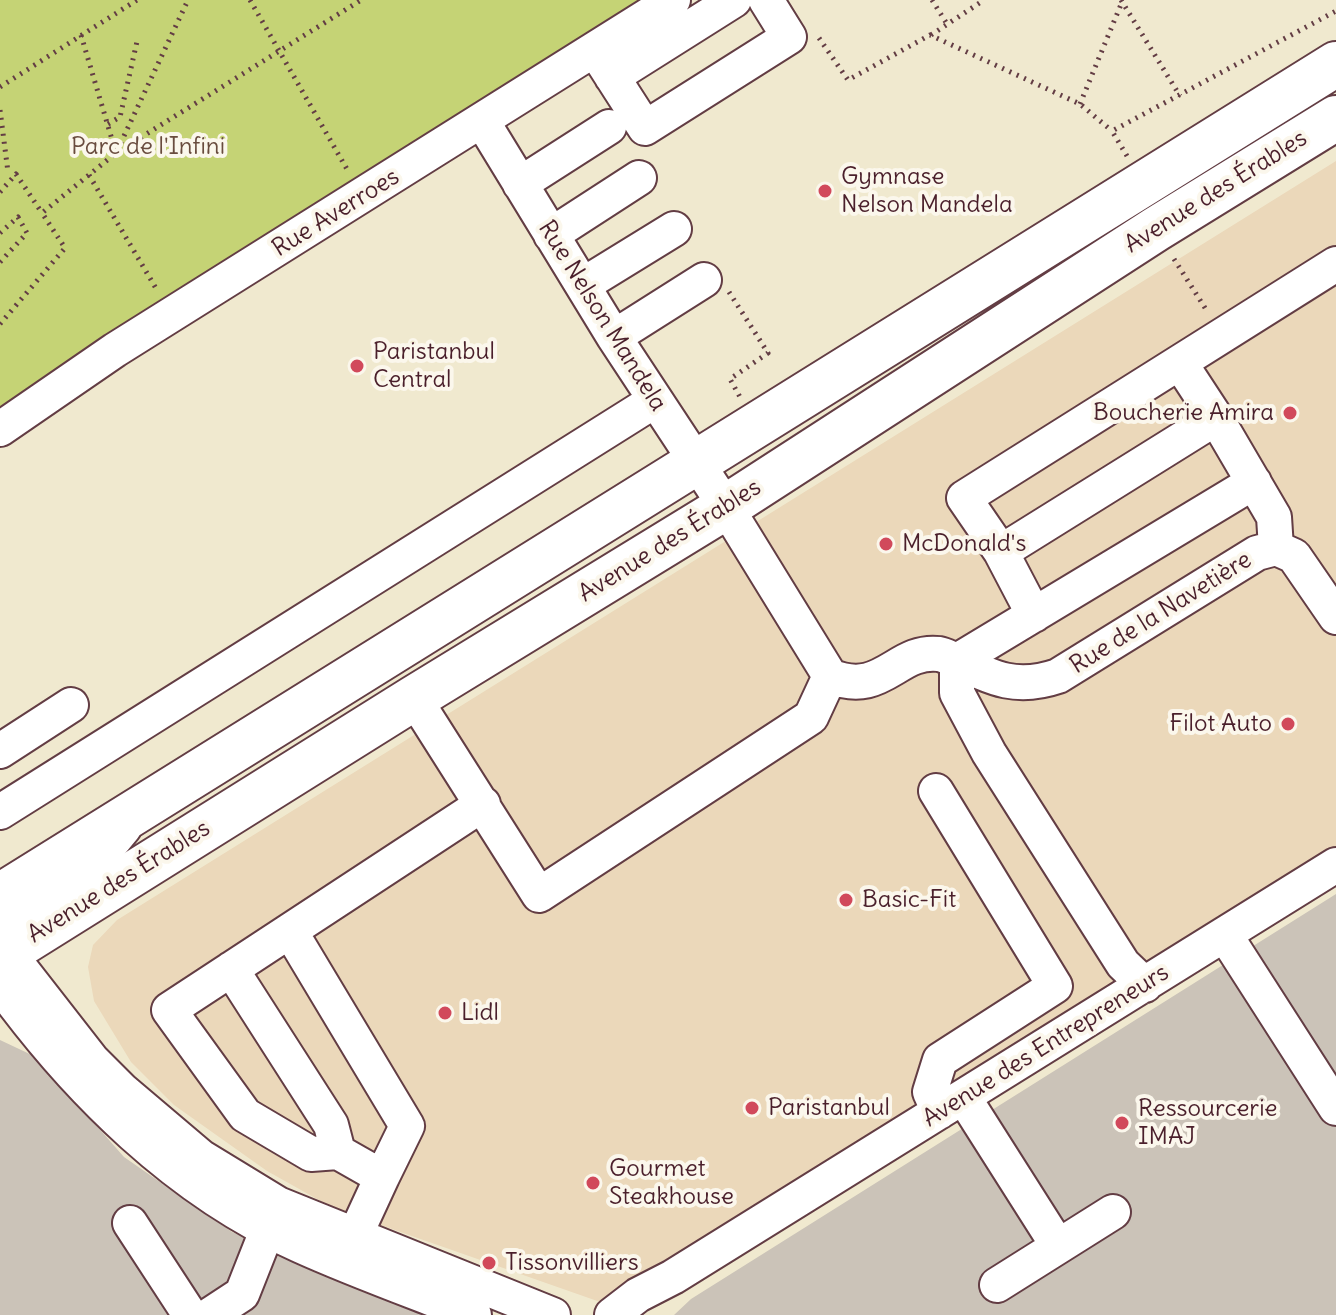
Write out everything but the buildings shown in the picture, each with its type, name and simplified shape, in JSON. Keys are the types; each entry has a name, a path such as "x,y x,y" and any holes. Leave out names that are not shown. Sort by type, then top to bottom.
{"main road":[{"name":"Avenue des Érables","path":"0,896 1336,64"},
{"name":"Avenue des Érables","path":"2,954 726,507 1156,229 1336,118"}],"street":[{"name":"Rue Averroes","path":"0,429 115,350 482,121 604,64 673,0"},
{"path":"734,0 604,64 645,128 789,37 766,0"},
{"name":"Rue Nelson Mandela","path":"482,121 654,401 726,507"},
{"path":"520,184 609,127"},
{"path":"551,235 639,178"},
{"path":"583,285 674,229"},
{"path":"1034,615 1001,552 964,498 1336,264"},
{"path":"614,337 704,280"},
{"path":"1180,363 1274,517 1276,548"},
{"path":"1,809 654,401"},
{"path":"1001,552 1216,418"},
{"path":"1145,985 1123,964 989,753 957,693 957,661 1254,482"},
{"path":"414,698 539,895 811,717 830,676 726,507"},
{"name":"Rue de la Navetière","path":"830,676 846,683 866,683 919,656 940,654 1012,683 1038,683 1058,676 1257,553 1276,548 1294,556 1336,617"},
{"path":"0,751 71,705"},
{"path":"936,791 1055,986 940,1060 930,1092 952,1105 1058,1246"},
{"path":"382,1177 338,1152 311,1154 245,1115 169,1010 483,804"},
{"path":"139,809 95,863 9,924 2,954 12,1012 153,1151 221,1202 272,1217 349,1250 474,1315"},
{"name":"Avenue des Entrepreneurs","path":"612,1315 644,1291 673,1277 1336,865"},
{"path":"290,931 407,1126 349,1250"},
{"path":"1225,935 1336,1108"},
{"path":"2,954 92,1060 122,1090 272,1217"},
{"path":"231,969 331,1125 338,1152"},
{"path":"997,1285 1113,1212"},
{"path":"210,1315 242,1294 272,1217"},
{"path":"130,1223 190,1315"},
{"name":"Avenue des Entrepreneurs","path":"653,1315 657,1300 673,1277"},
{"path":"436,1295 553,1315"}],"path":[{"path":"0,87 137,0"},
{"path":"116,153 188,0"},
{"path":"250,0 363,196"},
{"path":"42,213 116,153 361,0"},
{"path":"932,0 947,24"},
{"path":"848,80 930,35 984,0"},
{"path":"1121,1 1180,96"},
{"path":"1080,104 1121,1"},
{"path":"1112,131 1336,11"},
{"path":"81,35 116,153"},
{"path":"930,35 1080,104 1112,131 1133,164"},
{"path":"108,124 120,117 138,37"},
{"path":"0,110 8,172"},
{"path":"0,192 16,174 65,248 0,324"},
{"path":"89,175 172,315"},
{"path":"0,233 18,217 27,233 0,262"},
{"path":"1156,229 1223,336"}],"shaded area":[{"path":"1336,161 1336,847 621,1296 603,1303 335,1209 267,1171 174,1105 131,1062 94,1001 88,967 93,945 117,920"},
{"path":"1336,894 1336,1315 674,1315 691,1299"},
{"path":"0,1040 36,1057 124,1157 232,1232 444,1315 0,1315"}],"green space":[{"name":"Parc de l'Infini","path":"0,0 659,0 0,414"}],"place":[{"name":"Gymnase Nelson Mandela","path":"825,191"},
{"name":"Paristanbul Central","path":"357,366"},
{"name":"Boucherie Amira","path":"1290,413"},
{"name":"McDonald's","path":"886,544"},
{"name":"Filot Auto","path":"1288,724"},
{"name":"Basic-Fit","path":"846,900"},
{"name":"Lidl","path":"445,1013"},
{"name":"Paristanbul","path":"752,1108"},
{"name":"Ressourcerie IMAJ","path":"1122,1123"},
{"name":"Gourmet Steakhouse","path":"593,1183"},
{"name":"Tissonvilliers","path":"489,1263"}]}
